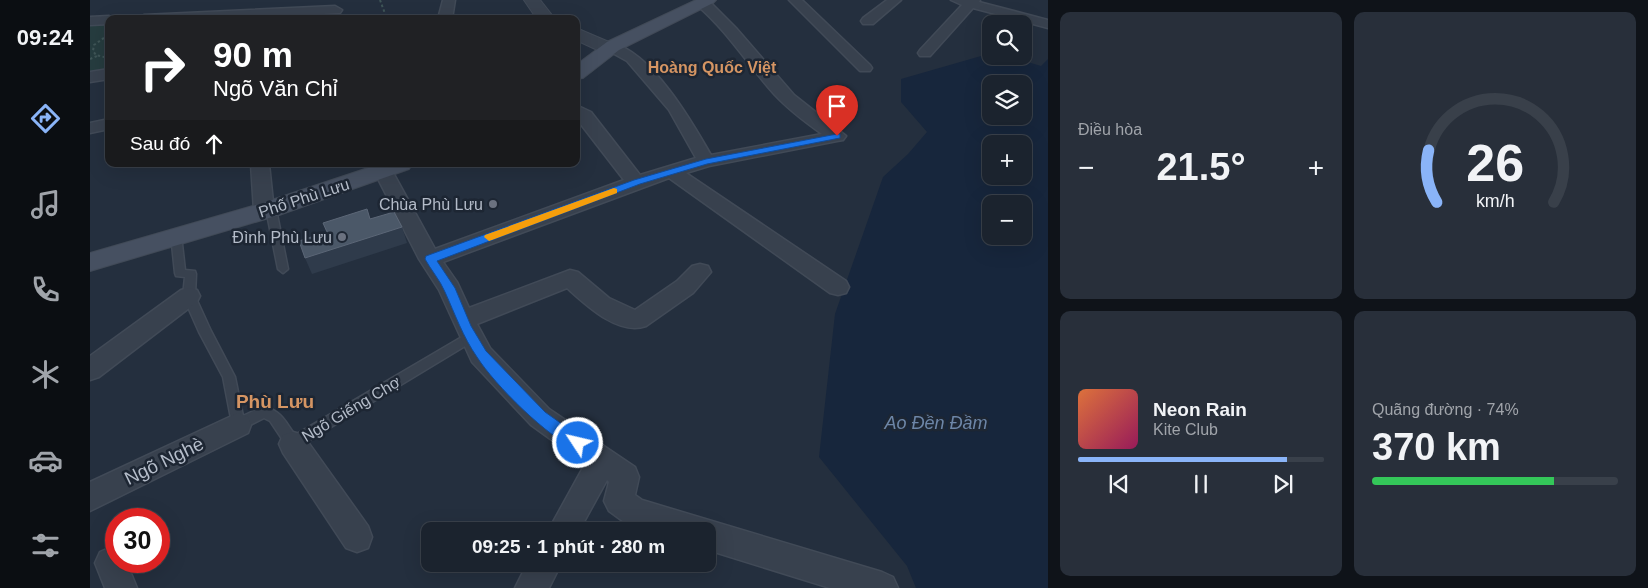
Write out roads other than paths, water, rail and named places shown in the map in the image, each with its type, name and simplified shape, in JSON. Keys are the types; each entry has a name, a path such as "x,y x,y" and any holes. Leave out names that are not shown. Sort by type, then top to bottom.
{"main road":[{"path":"580,71 611,48 706,1"},
{"name":"Phố Phù Lưu","path":"90,262 176,235 268,210 392,168"}],"street":[{"path":"446,15 449,0"},
{"path":"532,0 543,15"},
{"path":"795,0 865,68"},
{"path":"868,20 895,0"},
{"path":"957,0 973,2 1048,24"},
{"path":"430,259 637,182 706,161 837,136 809,119 775,85 722,18 706,1"},
{"path":"925,53 973,2"},
{"path":"229,15 335,10"},
{"path":"90,21 105,20"},
{"path":"580,35 632,58 676,108 706,161"},
{"path":"90,77 105,75"},
{"path":"580,113 585,116 629,175 637,182"},
{"path":"90,128 105,125"},
{"path":"261,167 268,210"},
{"path":"392,168 430,259 449,288 481,355 511,389 540,416 625,476 619,501 635,512 667,522"},
{"path":"672,172 838,287"},
{"path":"467,329 570,278 601,306 625,317 638,320 685,287 700,272"},
{"path":"90,370 189,296"},
{"name":"Ngõ Nghè","path":"90,498 238,425"},
{"path":"293,444 357,537"},
{"path":"568,522 603,460"},
{"path":"716,537 882,588"},
{"path":"531,588 540,572"}],"lane":[{"path":"268,210 284,269"},
{"path":"176,235 180,273 191,274 189,296 205,332 229,377 238,425"},
{"name":"Ngõ Giếng Chợ","path":"238,425 264,412 275,417 293,444 467,329"}],"water":[{"name":"Ao Đền Đầm","path":"982,56 982,65 1032,65 1032,63 1041,66 1048,59 1048,588 916,588 907,566 819,457 835,314 883,177 908,154 927,132 901,102 901,79"}],"place":[{"name":"Chùa Phù Lưu","path":"493,204"},
{"name":"Đình Phù Lưu","path":"342,237"}],"district":[{"name":"Hoàng Quốc Việt","path":"712,67"},
{"name":"Phù Lưu","path":"275,401"}]}
